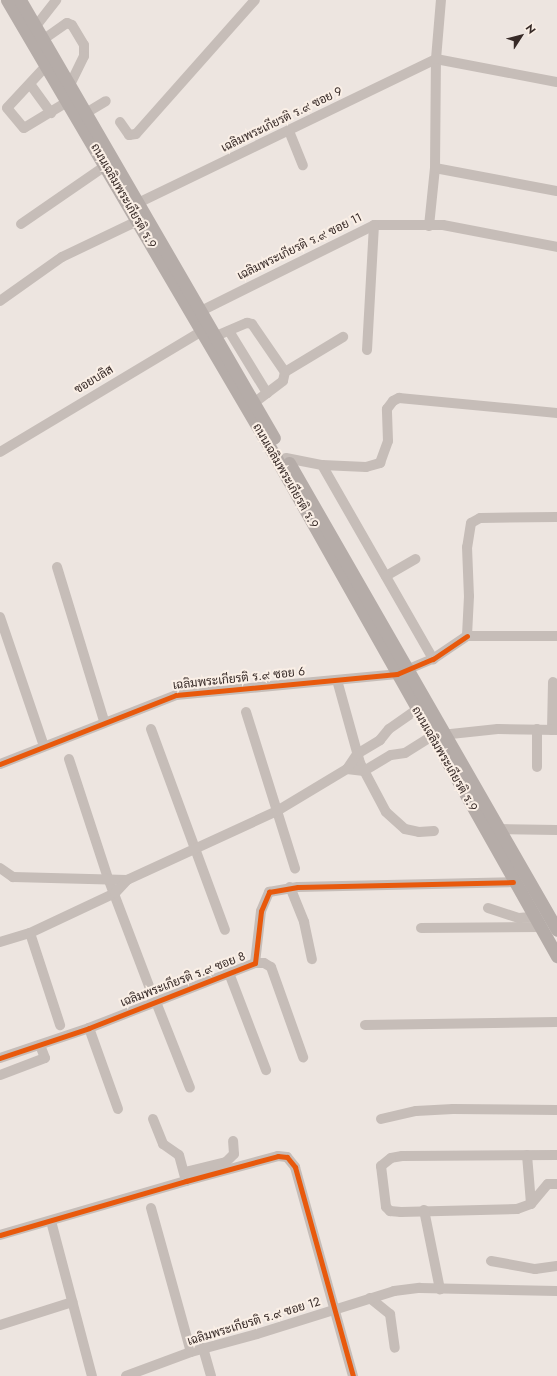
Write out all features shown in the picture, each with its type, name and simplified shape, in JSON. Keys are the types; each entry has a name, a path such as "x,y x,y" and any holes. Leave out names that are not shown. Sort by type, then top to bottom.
{"main road":[{"name":"ถนนเฉลิมพระเกียรติ ร.9","path":"7,0 50,62 134,205 201,311 208,336"},
{"name":"ถนนเฉลิมพระเกียรติ ร.9","path":"20,0 44,39 50,62 70,85 72,99"},
{"name":"ถนนเฉลิมพระเกียรติ ร.9","path":"81,115 104,166 134,205 137,221 250,405 402,671 445,735 557,929"},
{"name":"ถนนเฉลิมพระเกียรติ ร.9","path":"250,405 286,458 402,671 416,710 513,882 557,956"}],"street":[{"path":"36,26 56,0"},
{"path":"120,122 129,135 136,134 255,0"},
{"path":"429,226 435,168 436,59 441,0"},
{"path":"44,39 67,23 72,25 84,45 84,56 70,85"},
{"path":"436,59 557,82"},
{"name":"เฉลิมพระเกียรติ ร.๙ ซอย 9","path":"134,205 436,59"},
{"path":"50,62 30,84 7,105 24,128 72,99"},
{"path":"30,84 50,113"},
{"path":"81,115 106,101"},
{"path":"289,131 303,165"},
{"path":"21,224 104,166"},
{"path":"435,168 557,191"},
{"path":"0,301 62,257 137,221"},
{"path":"368,350 374,225"},
{"name":"เฉลิมพระเกียรติ ร.๙ ซอย 11","path":"201,311 374,225 443,225 557,247"},
{"name":"ซอยบลิส","path":"0,452 208,336 230,331 247,323 256,326 285,372"},
{"path":"230,331 267,393"},
{"path":"250,405 283,381 285,372 343,337"},
{"path":"286,458 322,465 366,466 380,463 388,442 388,409 393,401 399,398 557,413"},
{"path":"322,465 433,659"},
{"path":"557,517 480,518 471,523 466,547 469,596 467,636 557,636"},
{"path":"386,576 415,559"},
{"path":"57,567 104,721"},
{"path":"0,617 44,746"},
{"name":"เฉลิมพระเกียรติ ร.๙ ซอย 6","path":"0,764 104,721 176,695 280,683 337,680 402,671 433,659 467,636"},
{"path":"337,680 357,754 364,771 386,812 405,829 419,832 434,831"},
{"path":"347,769 364,771 391,755 405,753 432,736 472,731 537,729 555,730 553,682"},
{"path":"0,942 30,932 115,893 127,880 277,811 347,769 357,754 380,740 389,729 416,710"},
{"path":"246,712 295,868"},
{"path":"151,729 194,850 225,930"},
{"path":"537,729 537,767"},
{"path":"70,759 108,878 115,893 149,986"},
{"path":"499,829 557,830"},
{"path":"0,868 13,877 108,878 127,880"},
{"name":"เฉลิมพระเกียรติ ร.๙ ซอย 8","path":"0,1058 89,1028 255,963 264,899 269,892 290,887 513,882"},
{"path":"290,887 304,922 312,959"},
{"path":"488,908 519,918 530,917 533,914"},
{"path":"421,928 540,928"},
{"path":"30,932 60,1025"},
{"path":"255,963 264,963 271,967 303,1057"},
{"path":"229,973 266,1070"},
{"path":"156,1002 190,1088"},
{"path":"365,1025 557,1022"},
{"path":"89,1028 118,1109"},
{"path":"0,1075 45,1058 40,1045"},
{"path":"381,1119 416,1111 453,1109 557,1110"},
{"path":"154,1119 160,1140 179,1155 186,1177"},
{"path":"0,1235 51,1221 186,1177 226,1162 234,1154 233,1141"},
{"path":"557,1154 402,1156 384,1161 381,1166 386,1207 390,1211 517,1209 531,1204 542,1188 548,1184 557,1184"},
{"path":"528,1155 531,1204"},
{"path":"186,1177 278,1156 287,1157 295,1167 332,1309 352,1376"},
{"path":"151,1208 191,1352"},
{"path":"424,1210 440,1289"},
{"path":"51,1221 92,1376"},
{"path":"491,1262 535,1269 557,1266"},
{"name":"เฉลิมพระเกียรติ ร.๙ ซอย 12","path":"126,1376 203,1348 394,1291 420,1288 557,1291"},
{"path":"370,1298 390,1314 395,1348"},
{"path":"0,1325 72,1302"},
{"path":"203,1348 211,1376"}],"cycle path":[{"path":"0,764 176,695 397,674 433,659 467,636"},
{"path":"0,1058 89,1028 255,963 261,911 269,892 298,887 513,882"},
{"path":"0,1235 186,1181 278,1156 287,1157 295,1167 353,1376"}]}
